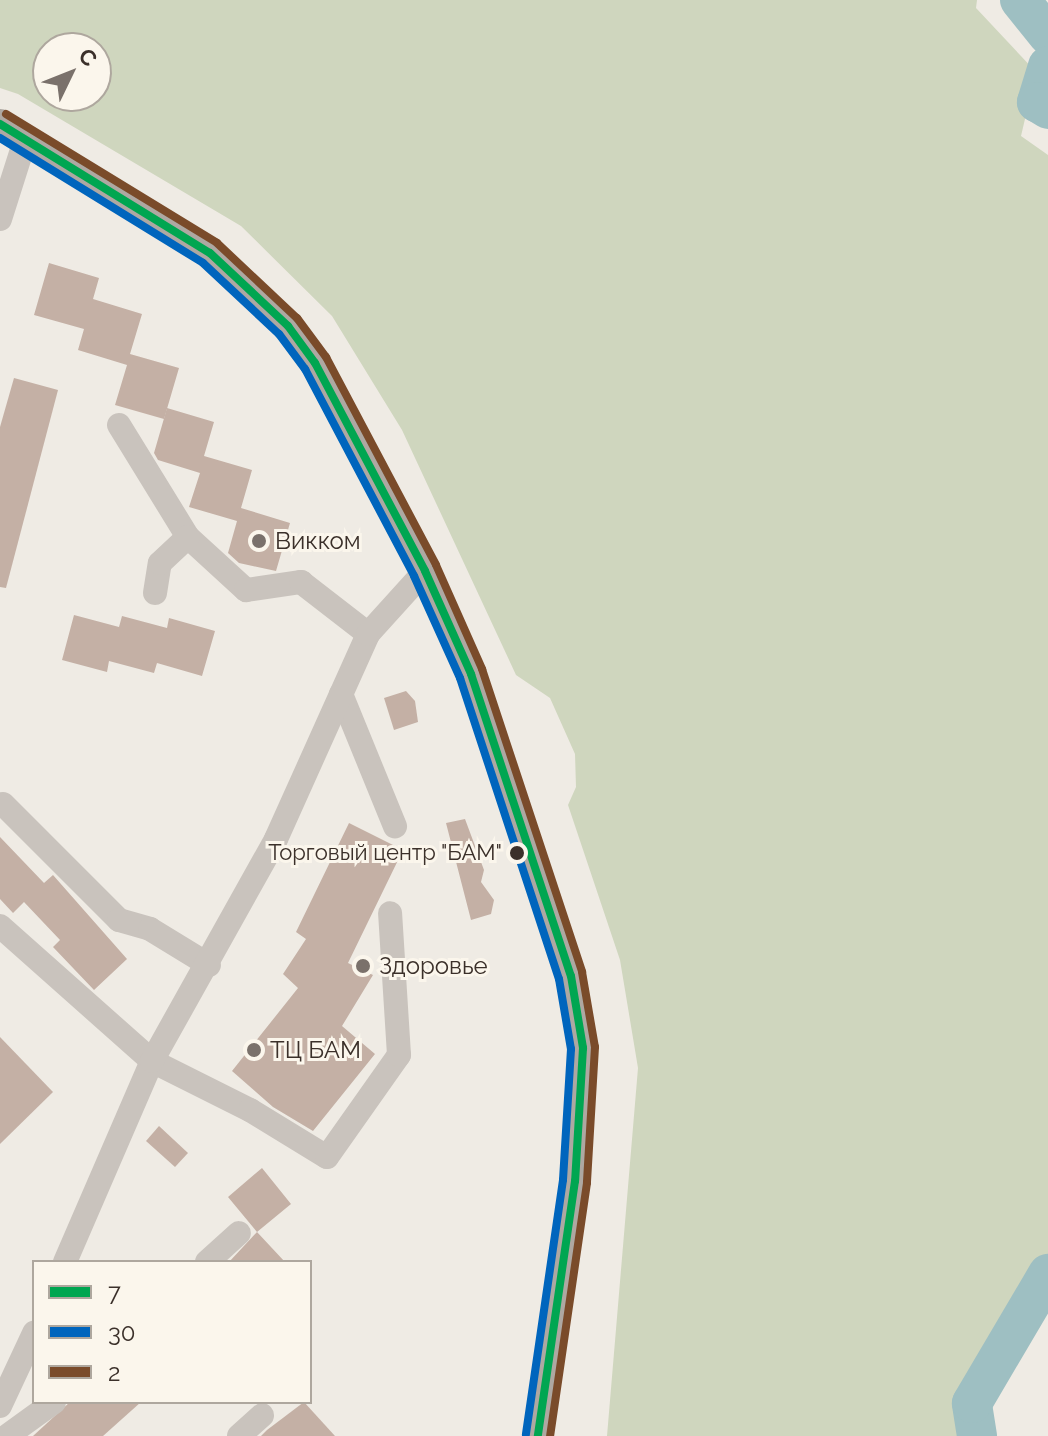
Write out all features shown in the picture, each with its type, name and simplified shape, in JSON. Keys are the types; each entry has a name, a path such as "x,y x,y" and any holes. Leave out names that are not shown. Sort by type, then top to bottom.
{"main road":[{"path":"13,130 210,253 261,295 315,363 425,571 471,674 571,976 583,1048 575,1181 538,1436"}],"street":[{"path":"0,219 13,130"},
{"path":"119,425 188,537 246,590 301,582 368,634"},
{"path":"155,593 160,563 188,537"},
{"path":"66,1260 152,1061 209,965 276,839 368,634 425,571"},
{"path":"341,694 395,826"},
{"path":"3,804 119,920 150,929 209,965"},
{"path":"0,926 152,1061 250,1110 327,1157 399,1055 390,913"},
{"path":"209,1260 239,1233"},
{"path":"0,1406 32,1337"},
{"path":"7,1436 51,1404"},
{"path":"239,1436 262,1415"}],"green space":[{"path":"0,0 977,0 976,8 1036,72 1021,136 1048,155 1048,1259 962,1424 964,1436 607,1436 638,1068 620,960 568,805 576,787 575,754 550,698 516,675 402,430 332,316 241,226 48,112 112,112 112,32 32,32 32,102 0,88"}],"building":[{"path":"49,263 99,278 93,299 142,314 130,354 179,368 164,419 115,405 127,365 78,350 84,329 34,315"},
{"path":"14,378 58,390 6,588 0,587 0,427"},
{"path":"167,408 214,422 204,456 252,470 241,508 290,523 276,571 239,563 228,553 237,521 189,507 200,473 158,460 154,453"},
{"path":"74,615 119,627 122,616 167,628 169,618 215,631 202,676 157,663 154,673 109,661 107,672 62,660"},
{"path":"406,691 415,701 418,722 394,730 384,698"},
{"path":"465,819 484,870 481,882 494,900 491,914 471,920 446,823"},
{"path":"349,823 403,850 348,963 373,975 342,1026 375,1054 313,1131 273,1107 232,1071 298,988 283,974 306,939 296,932"},
{"path":"0,837 44,883 53,875 127,959 94,990 53,947 60,940 24,902 13,913 0,899"},
{"path":"0,1037 53,1092 0,1144"},
{"path":"159,1126 188,1153 175,1167 146,1141"},
{"path":"262,1168 291,1204 257,1232 228,1197"},
{"path":"257,1232 283,1260 231,1260"},
{"path":"68,1404 139,1404 103,1436 33,1436"},
{"path":"301,1404 306,1404 335,1436 261,1436"}],"waterway":[{"path":"1020,0 1048,35"},
{"path":"1048,66 1037,102 1048,109"},
{"path":"977,1436 972,1403 1048,1274"}],"transit line":[{"name":"2","path":"6,114 217,243 297,318 326,357 436,565 482,669 582,972 595,1047 587,1183 550,1436"},
{"name":"7","path":"0,124 210,253 288,326 315,363 425,571 471,674 571,976 583,1048 575,1181 538,1436"},
{"name":"30","path":"0,138 203,263 279,334 305,369 414,576 460,678 559,979 571,1049 563,1180 526,1434"}],"place":[{"name":"Викком","path":"259,541"},
{"name":"Торговый центр \"БАМ\"","path":"517,853"},
{"name":"Здоровье","path":"363,966"},
{"name":"ТЦ БАМ","path":"254,1050"}]}
